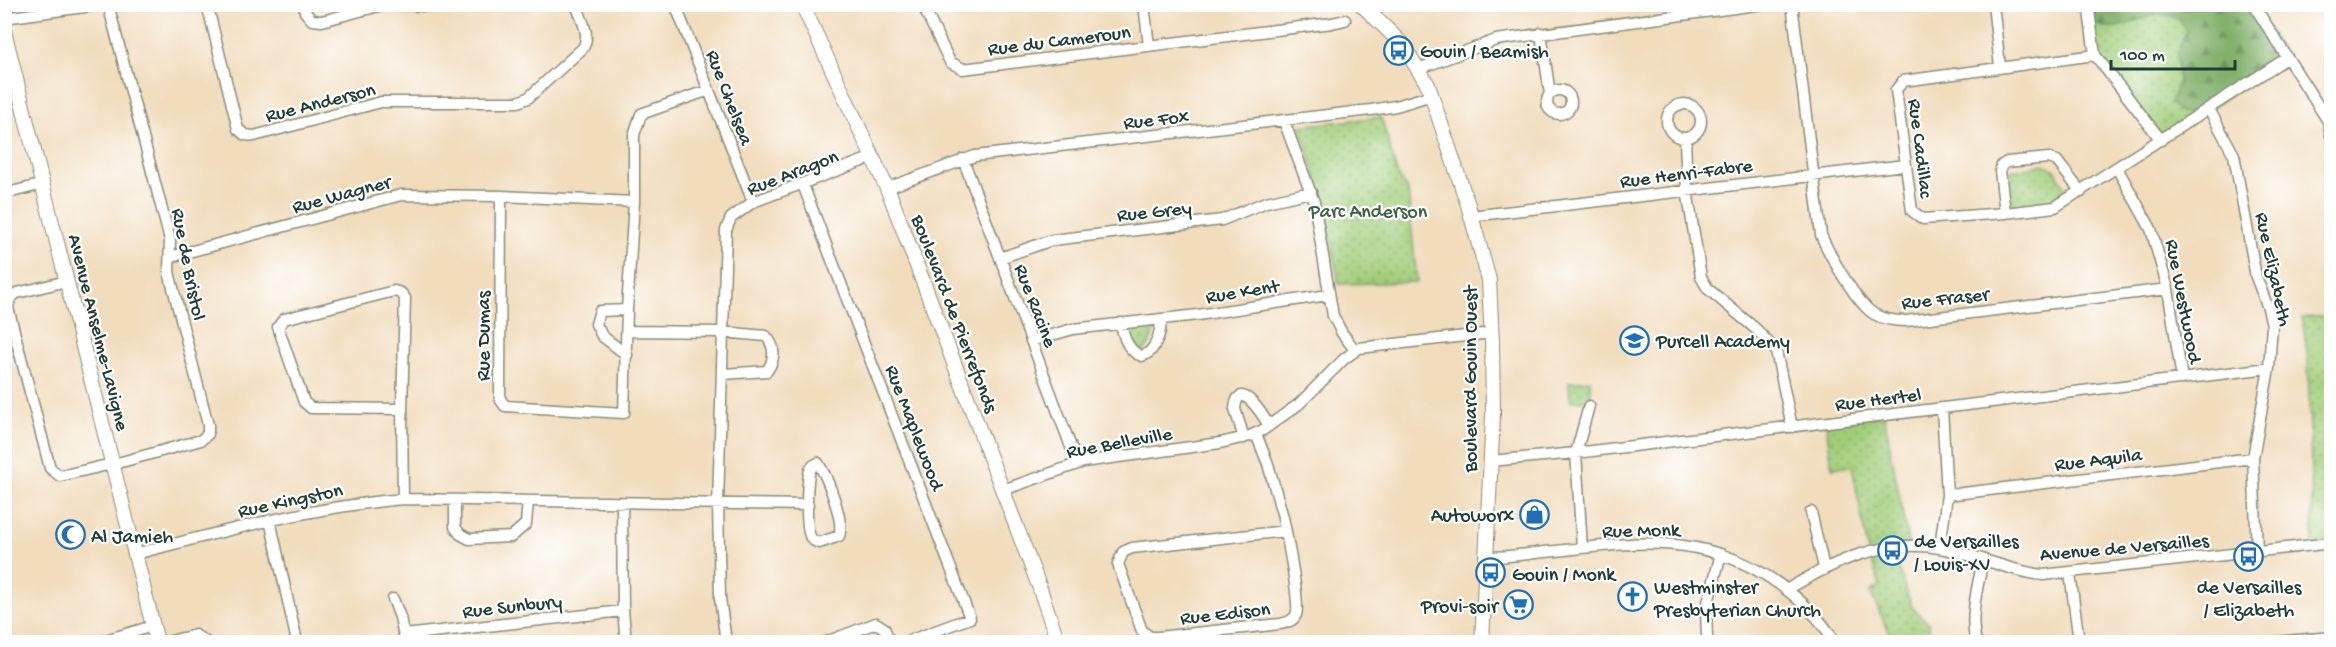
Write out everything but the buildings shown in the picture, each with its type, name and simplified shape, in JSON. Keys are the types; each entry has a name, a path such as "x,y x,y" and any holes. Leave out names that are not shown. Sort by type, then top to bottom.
{"street":[{"path":"4,18 107,4"},
{"name":"Rue de Bristol","path":"107,4 170,240 169,272 208,425 208,434 201,440 113,464"},
{"name":"Rue Anderson","path":"207,4 238,129 245,135 254,136 381,102 518,102 528,98 583,48 586,33 576,4"},
{"path":"304,4 305,12 312,20 322,21 387,5 459,7 467,4"},
{"name":"Rue Chelsea","path":"675,4 753,202"},
{"name":"Boulevard de Pierrefonds","path":"802,4 886,188 1003,490 1058,642"},
{"name":"Rue du Cameroun","path":"922,4 950,62 963,69 1345,20"},
{"path":"1144,4 1149,46"},
{"path":"1418,69 1496,40 1764,4"},
{"name":"Rue Fraser","path":"1792,4 1821,235 1827,249 1863,305 1874,314 1891,321 1906,321 2168,289"},
{"path":"1993,4 2000,68"},
{"path":"2088,4 2095,55 2161,140"},
{"path":"2253,4 2328,121 2331,135"},
{"name":"Boulevard Gouin Ouest","path":"1371,8 1402,44 1432,95 1489,280 1492,333 1491,461 1482,642"},
{"name":"Avenue Anselme-Lavigne","path":"4,31 157,642"},
{"path":"1541,33 1550,94"},
{"name":"Rue Cadillac","path":"2095,55 1903,81 1898,85 1896,90 1912,211 1923,219 2055,207 2288,58"},
{"name":"Rue Dumas","path":"501,196 500,399 505,406 624,413 627,310 634,202 634,135 641,114 709,90"},
{"name":"Rue Fox","path":"886,188 963,159 996,153 1284,122 1384,108 1432,95"},
{"name":"Rue Elizabeth","path":"2209,109 2234,155 2256,277 2272,325 2269,368 2253,458 2257,551"},
{"path":"1284,122 1311,192 1328,295 1338,327 1355,350 1373,345 1492,333"},
{"path":"1685,138 1687,189 1701,277 1708,289 1757,330 1776,351 1792,427"},
{"name":"Rue Aragon","path":"726,642 720,598 718,505 726,230 731,218 753,202 873,157"},
{"path":"2005,213 2000,171 2002,165 2007,162 2049,158 2057,161 2081,192"},
{"name":"Rue Racine","path":"963,159 1077,464"},
{"name":"Rue Henri-Fabre","path":"1471,216 1905,165"},
{"name":"Rue Westwood","path":"2117,168 2151,229 2168,289 2182,379"},
{"path":"4,194 43,184"},
{"name":"Rue Maplewood","path":"803,185 970,618 906,642"},
{"name":"Rue Grey","path":"1000,258 1052,240 1221,220 1266,202 1311,192"},
{"name":"Rue Wagner","path":"170,257 401,195 501,196 634,202"},
{"path":"67,281 17,293 10,298 8,308 50,468 60,476 113,464"},
{"path":"402,409 311,408 304,402 278,327 284,319 394,291 401,293 405,298 402,409 403,499"},
{"name":"Rue Kent","path":"1031,341 1062,331 1328,295"},
{"path":"627,310 600,311 596,324 602,336 627,356"},
{"path":"1121,323 1128,345 1133,352 1142,356 1148,354 1154,347 1161,319"},
{"path":"627,331 722,332 766,336 772,343 773,362 766,371 723,374"},
{"name":"Rue Belleville","path":"1003,490 1077,464 1244,438 1256,434 1305,399 1355,350"},
{"name":"Rue Hertel","path":"1491,461 1576,453 2269,368"},
{"path":"1244,438 1235,409 1240,399 1247,398 1253,401 1269,426"},
{"path":"1582,548 1576,453 1589,406"},
{"path":"1940,548 1947,495 1942,408"},
{"name":"Rue Edison","path":"1256,434 1273,477 1286,531 1297,607 1296,614 1290,621 1154,637 1142,631 1119,567 1118,561 1123,552 1132,548 1286,531"},
{"name":"Rue Aquila","path":"1947,495 2253,458"},
{"path":"818,463 823,470 834,502 841,530 839,536 819,543 812,540 809,534 808,505 809,472 813,465 818,463"},
{"name":"Rue Kingston","path":"135,554 270,520 352,503 403,499 808,505"},
{"path":"455,500 455,526 460,534 469,539 512,537 526,524 528,501"},
{"path":"622,503 623,611 626,642"},
{"path":"1811,512 1824,568"},
{"path":"270,520 297,642"},
{"name":"Rue Monk","path":"1485,557 1654,542 1695,547 1721,554 1753,567 1788,589 1826,627 1835,642"},
{"name":"Avenue de Versailles","path":"1788,589 1850,556 1877,549 1909,546 1940,548 2026,573 2070,573 2331,543"},
{"path":"1708,641 1706,610 1721,554"},
{"path":"1976,642 1974,636 1975,596 1983,560"},
{"path":"2070,573 2079,642"},
{"name":"Rue Sunbury","path":"393,599 405,639 623,611"},
{"path":"826,642 876,623 884,628 890,642"},
{"path":"99,642 153,626"},
{"path":"166,642 195,635 206,642"},
{"path":"2275,642 2331,637"}],"green space":[{"path":"2088,5 2253,5 2287,58 2161,140 2095,55"},
{"path":"2093,5 2246,5 2277,47 2277,56 2191,114 2180,112 2170,103 2179,82 2177,53 2186,30 2179,19 2167,15 2156,15 2122,26 2104,27 2095,23"},
{"name":"Parc Anderson","path":"1381,117 1398,176 1408,191 1417,282 1339,284 1324,203 1300,126"},
{"path":"2044,164 2055,170 2068,193 2050,202 2017,206 2013,204 2009,175 2011,171"},
{"path":"2331,315 2331,543 2313,545 2308,358 2302,318"},
{"path":"1151,326 1154,331 1149,345 1142,352 1132,342 1130,329"},
{"path":"1590,380 1591,400 1570,401 1569,382"},
{"path":"1884,415 1909,546 1891,547 1912,607 1928,623 1932,642 1894,642 1870,592 1880,586 1868,551 1852,466 1832,468 1826,423"}],"place":[{"name":"Gouin / Beamish","path":"1399,50"},
{"name":"Purcell Academy","path":"1635,340"},
{"name":"Autoworx","path":"1535,514"},
{"name":"Al Jamieh","path":"70,535"},
{"name":"de Versailles / Louis-XV","path":"1893,551"},
{"name":"de Versailles / Elizabeth","path":"2249,556"},
{"name":"Gouin / Monk","path":"1491,573"},
{"name":"Westminster Presbyterian Church","path":"1633,597"},
{"name":"Provi-soir","path":"1519,605"}]}
